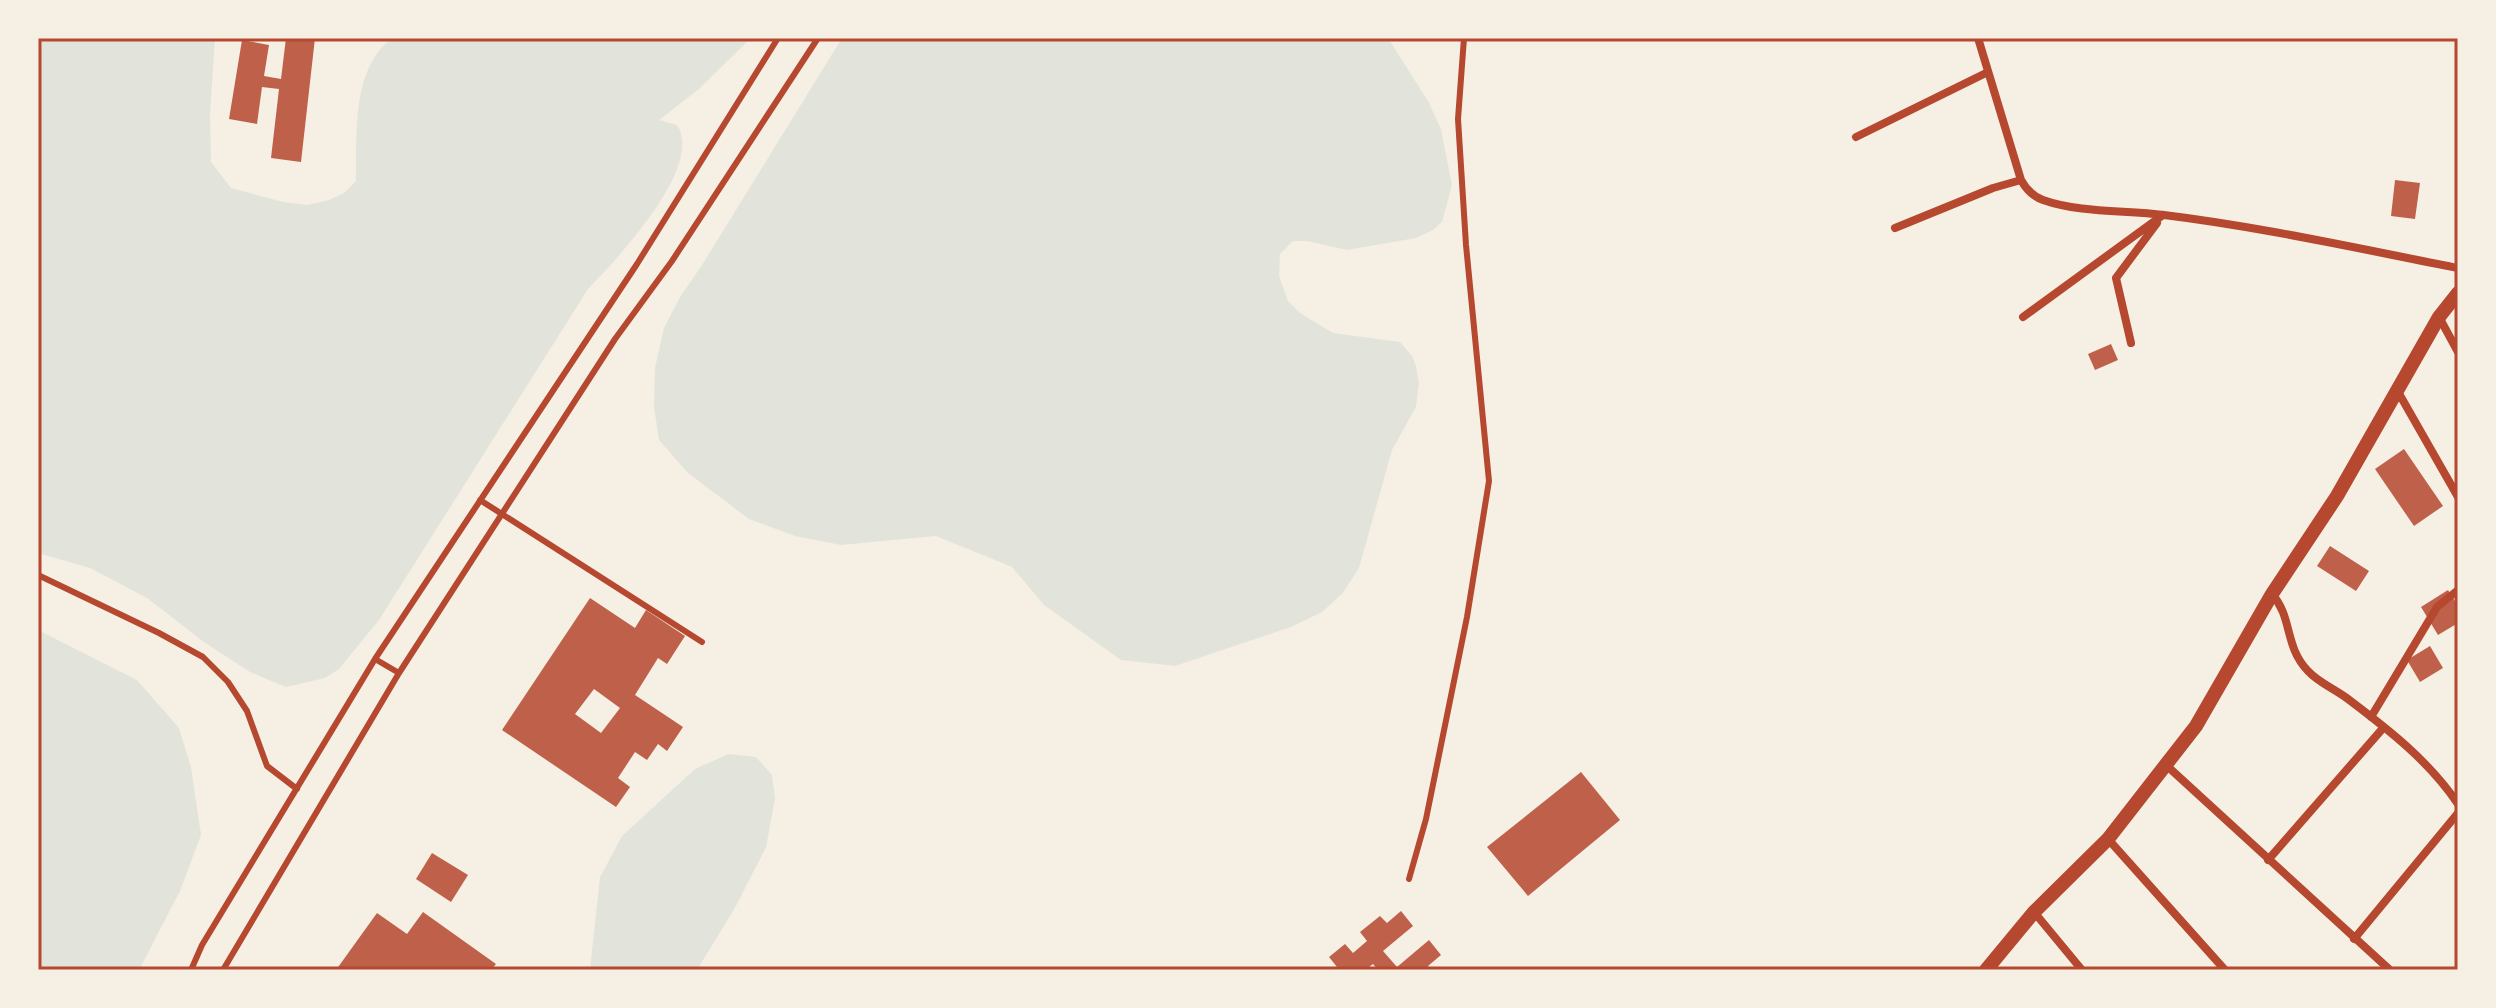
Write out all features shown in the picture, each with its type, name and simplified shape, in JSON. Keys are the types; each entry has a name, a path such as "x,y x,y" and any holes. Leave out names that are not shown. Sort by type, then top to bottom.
{"street":[{"path":"1978,38 2021,180 2027,190 2041,199 2276,233 2458,268"},
{"path":"1856,137 1988,72"},
{"path":"1895,228 1993,188 2021,180"},
{"path":"2023,317 2163,215"},
{"path":"2131,343 2116,278 2163,215"},
{"path":"1986,970 2034,912 2108,839 2196,726 2272,594 2337,496 2439,317 2458,293"},
{"path":"2439,317 2458,352"},
{"path":"2397,389 2458,497"},
{"path":"2371,717 2437,607 2458,590"},
{"path":"2272,594 2286,620 2293,651 2308,671 2417,754 2458,804"},
{"path":"2268,860 2384,727"},
{"path":"2166,765 2390,970"},
{"path":"2354,939 2458,813"},
{"path":"2108,839 2225,970"},
{"path":"2034,912 2082,970"}],"lane":[{"path":"191,970 202,945 375,659 637,264 778,38"},
{"path":"223,970 399,673 615,339 672,261 818,38"},
{"path":"1409,879 1429,803 1467,617 1489,481 1466,245 1458,119 1464,38"},
{"path":"480,500 702,642"},
{"path":"38,575 203,657 228,682 247,711 267,766 297,789"},
{"path":"375,659 399,673"}],"shaded area":[{"path":"38,38 215,38 210,114 211,162 231,188 307,205 344,193 356,181 357,124 363,85 369,67 392,38 751,38 699,89 659,120 677,125 682,143 679,164 669,187 636,235 588,289 379,620 339,669 325,678 286,687 250,672 204,642 147,598 90,568 38,553"},
{"path":"842,38 1388,38 1428,101 1441,129 1452,185 1442,222 1416,238 1347,250 1293,241 1280,254 1279,276 1288,301 1300,313 1333,333 1400,342 1412,356 1419,383 1416,407 1392,450 1359,568 1342,594 1322,612 1291,627 1175,666 1121,660 1044,605 1012,567 936,536 841,545 795,536 749,519 688,473 659,440 654,407 655,368 664,328 680,297"},
{"path":"38,630 137,680 179,728 191,767 201,835 180,891 139,970 38,970"},
{"path":"729,754 756,757 772,775 775,799 766,847 736,906 697,970 590,970 600,877 622,836 695,769"}],"building":[{"path":"286,38 315,38 301,162 271,158 279,89 262,87 257,124 229,119 242,40 269,45 264,76 281,79"},
{"path":"2395,180 2420,183 2415,219 2391,216"},
{"path":"2111,344 2118,360 2095,370 2088,354"},
{"path":"2404,449 2443,506 2414,526 2375,469"},
{"path":"2330,546 2369,571 2356,591 2317,566"},
{"path":"2448,590 2458,606 2458,623 2438,635 2421,607"},
{"path":"590,598 635,628 646,610 685,636 667,664 658,658 635,695 683,727 667,751 658,744 647,760 635,752 618,778 630,787 616,807 502,730","holes":["594,689 620,708 601,733 575,714"]},
{"path":"2430,646 2443,668 2420,682 2407,660"},
{"path":"1581,772 1620,820 1528,896 1487,847"},
{"path":"432,853 468,875 451,902 416,879"},
{"path":"1401,911 1413,926 1383,951 1397,967 1429,940 1441,955 1428,966 1431,970 1378,970 1373,964 1365,970 1333,970 1337,967 1329,957 1345,944 1353,953 1367,941 1360,932 1380,916 1387,923"},
{"path":"423,912 496,964 491,970 336,970 377,913 407,934"}]}
